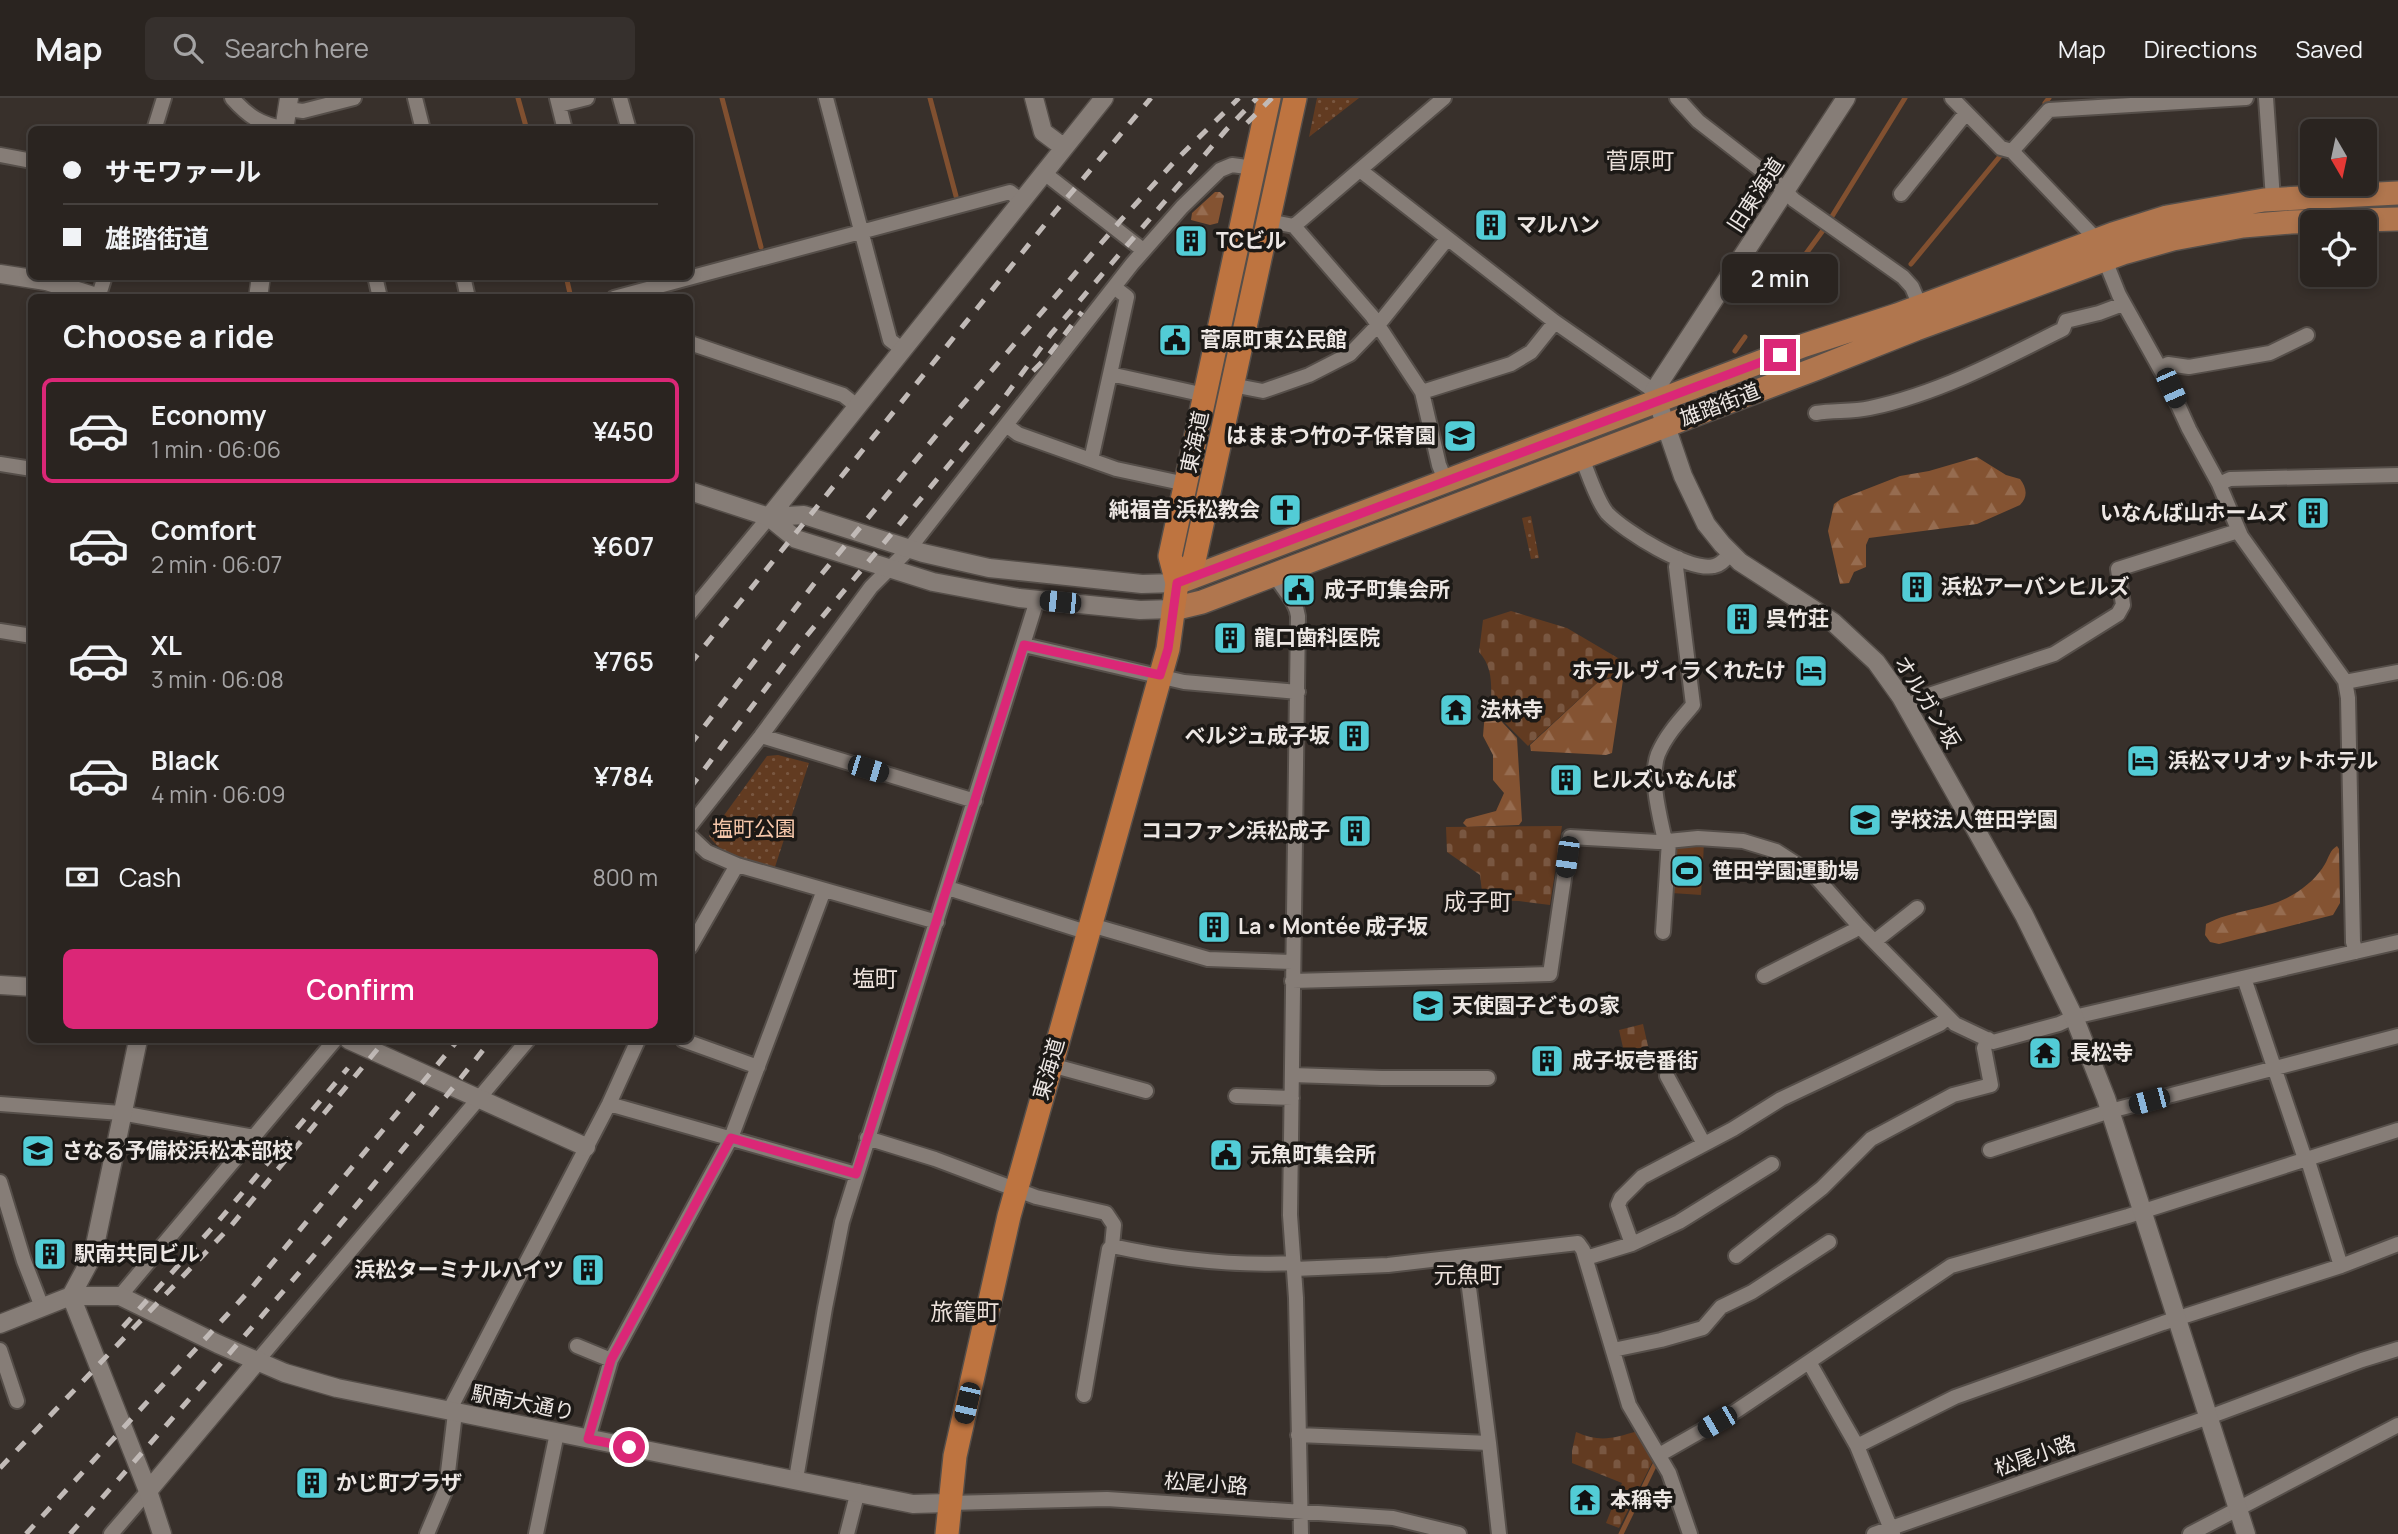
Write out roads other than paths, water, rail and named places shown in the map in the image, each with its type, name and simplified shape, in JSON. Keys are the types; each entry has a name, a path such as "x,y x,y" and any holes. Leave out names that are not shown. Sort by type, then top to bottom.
{"highway":[{"name":"東海道","path":"947,1534 955,1456 1016,1190 1168,649 1177,583 1170,556 1269,98"},
{"name":"東海道","path":"1177,583 1194,561 1295,98"}],"main road":[{"name":"雄踏街道","path":"1173,609 1202,602 1668,425 2101,249 2144,224 2191,212 2273,199 2398,193"},
{"name":"雄踏街道","path":"1177,583 1446,482 1656,396 1920,306 2101,249 2236,227 2291,222 2398,219"}],"street":[{"path":"155,126 164,98"},
{"path":"232,98 245,113 269,126"},
{"path":"284,126 288,104 303,111 354,98"},
{"path":"415,98 423,126"},
{"path":"564,126 558,102 587,98"},
{"path":"620,98 628,126"},
{"path":"826,98 890,340 902,349"},
{"path":"1034,98 1043,132 1063,148"},
{"path":"693,609 1104,98"},
{"path":"1294,226 1444,98"},
{"path":"1677,98 1699,121 1785,191 1903,277 1912,287 1920,306"},
{"name":"旧東海道","path":"1656,396 1846,98"},
{"path":"2012,151 2049,110 2246,98"},
{"path":"2266,98 2273,199"},
{"path":"1901,194 1962,104 2001,148 2012,151 2101,249 2123,304 2160,368 2219,484 2238,531 2345,682 2348,698 2353,942 2356,952"},
{"path":"0,155 28,160"},
{"path":"693,822 872,587 909,549 1143,250 1220,170 1239,165 1254,168"},
{"path":"1360,170 1555,322 1656,396 1668,425"},
{"path":"1043,172 1143,250"},
{"path":"693,274 1010,192 1020,200"},
{"path":"1268,221 1294,226 1378,325 1422,392 1439,465 1446,482"},
{"path":"1232,385 1263,391 1309,374 1350,354 1378,325 1447,239"},
{"path":"0,274 28,278"},
{"path":"39,280 89,294"},
{"path":"626,294 669,280"},
{"path":"1091,460 1127,297 1114,287"},
{"path":"1816,413 1861,409 1906,397 2031,346 2063,329 2066,321 2123,304"},
{"path":"1422,392 1511,364 1531,352 1555,322"},
{"path":"2160,368 2168,364 2189,367 2270,353 2307,335"},
{"path":"693,344 844,395 857,406"},
{"path":"1110,374 1205,395"},
{"path":"1006,425 1018,434 1116,469 1186,484"},
{"name":"オルガン坂","path":"1668,425 1694,501 1706,524 1731,553 1750,570 1833,622 1856,641 1885,673 2024,915 2074,1017 2110,1111 2246,1534"},
{"path":"1582,458 1606,512 1641,539 1678,558 1712,567 1721,563 1731,553"},
{"path":"0,464 28,468"},
{"path":"2219,484 2230,479 2398,475"},
{"path":"693,492 768,517 796,539 889,569 967,590 1140,610 1173,609"},
{"path":"768,517 804,514 956,562 1014,572 1142,584 1177,583"},
{"path":"1906,707 1923,698 2054,654 2118,614 2123,604 2118,569 2238,531"},
{"path":"1663,932 1667,841 1657,803 1655,764 1668,736 1693,705 1676,567 1678,558"},
{"path":"1275,574 1281,588 1297,610 1290,1215 1294,1266 1301,1534"},
{"path":"796,1479 842,1222 1037,600"},
{"path":"0,631 28,635"},
{"path":"1024,645 1184,681 1298,692"},
{"path":"2345,682 2398,672"},
{"path":"761,736 975,801"},
{"path":"1292,981 1550,974 1570,837 1667,841 1698,838 1743,841 1765,846 1815,876 1859,926 1955,1024 1993,1042 2059,1024 2074,1017 2398,942"},
{"path":"693,839 707,852 737,865 937,922"},
{"path":"693,942 737,865"},
{"path":"948,888 1090,929 1208,959 1292,962"},
{"path":"588,1439 611,1360 731,1138 824,890"},
{"path":"1875,942 1917,908"},
{"path":"1764,976 1859,926"},
{"path":"2244,978 2305,1159 2309,1164 2341,1266"},
{"path":"0,985 28,987"},
{"path":"1632,1244 1618,1205 1621,1198 1642,1177 1781,1099 1940,1024 1948,1017"},
{"path":"1990,1150 2110,1111 2398,1036"},
{"path":"1736,1256 1822,1188 1871,1139 1953,1095 1991,1085 1984,1048 1988,1040"},
{"path":"137,1043 93,1255 71,1296 148,1491 162,1534"},
{"path":"0,1324 71,1296 120,1296 332,1043"},
{"path":"356,1043 586,1147"},
{"path":"111,1534 525,1043"},
{"path":"427,1534 446,1489 452,1412 609,1104 637,1043"},
{"path":"691,1043 758,1067"},
{"path":"1051,1065 1146,1091"},
{"path":"1292,1075 1488,1078"},
{"path":"1667,1076 1704,1144"},
{"path":"1236,1096 1292,1098"},
{"path":"0,1104 121,1113 254,1136"},
{"path":"609,1104 856,1174"},
{"path":"1659,1455 1736,1411 1951,1266 2142,1212 2398,1130"},
{"path":"867,1138 935,1159 1035,1197 1105,1213 1114,1225 1112,1246 1109,1249 1084,1395"},
{"path":"1586,1258 1632,1244 1679,1222 1772,1164"},
{"path":"0,1182 38,1308"},
{"path":"1613,1350 1703,1328 1721,1307 1752,1292 1829,1242"},
{"path":"1112,1246 1229,1263 1294,1266 1388,1265 1578,1243 1586,1258 1629,1405 1674,1484 1690,1534"},
{"path":"1857,1446 1955,1397 2177,1319 2341,1266 2398,1244"},
{"path":"1465,1257 1499,1534"},
{"name":"駅南大通り","path":"120,1296 285,1373 337,1388 914,1504 949,1503"},
{"path":"578,1346 611,1360"},
{"name":"松尾小路","path":"1874,1534 1892,1531 2398,1349"},
{"path":"0,1350 17,1401"},
{"path":"1809,1362 1857,1446 1892,1531"},
{"path":"2190,1534 2398,1425"},
{"path":"536,1534 557,1433"},
{"path":"1298,1435 1489,1443"},
{"path":"847,1534 858,1491"},
{"name":"松尾小路","path":"949,1503 1107,1499 1393,1518 1459,1534"}],"waterway":[{"path":"518,98 526,126"},
{"path":"722,98 761,247"},
{"path":"930,98 956,196"},
{"path":"1831,218 1905,98"},
{"path":"2045,103 2049,98"},
{"path":"1911,264 2001,155"},
{"path":"1805,255 1824,229"},
{"path":"567,280 570,294"},
{"path":"1735,351 1745,337"},
{"path":"1621,1534 1657,1460"}],"railway":[{"path":"693,660 1055,212 1151,98"},
{"path":"693,741 820,576 944,426 1122,219 1176,160 1239,98"},
{"path":"693,784 798,646 998,406 1051,334 1226,130 1257,98"},
{"path":"1247,123 1272,98"},
{"path":"1033,371 1082,312"},
{"path":"0,1468 230,1227 383,1043"},
{"path":"26,1534 249,1291 456,1043"},
{"path":"70,1534 337,1228 489,1043"},
{"path":"123,1327 221,1218 348,1068"}],"place":[{"name":"マルハン","path":"1491,225"},
{"name":"TCビル","path":"1191,241"},
{"name":"菅原町東公民館","path":"1175,340"},
{"name":"はままつ竹の子保育園","path":"1460,436"},
{"name":"純福音 浜松教会","path":"1285,510"},
{"name":"いなんば山ホームズ","path":"2313,513"},
{"name":"浜松アーバンヒルズ","path":"1917,587"},
{"name":"成子町集会所","path":"1299,590"},
{"name":"呉竹荘","path":"1742,619"},
{"name":"龍口歯科医院","path":"1230,638"},
{"name":"ホテル ヴィラくれたけ","path":"1811,671"},
{"name":"法林寺","path":"1456,710"},
{"name":"ベルジュ成子坂","path":"1354,736"},
{"name":"浜松マリオットホテル","path":"2143,761"},
{"name":"ヒルズいなんば","path":"1566,780"},
{"name":"学校法人笹田学園","path":"1865,820"},
{"name":"ココファン浜松成子","path":"1355,831"},
{"name":"笹田学園運動場","path":"1687,871"},
{"name":"La・Montée 成子坂","path":"1214,927"},
{"name":"天使園子どもの家","path":"1428,1006"},
{"name":"長松寺","path":"2045,1053"},
{"name":"成子坂壱番街","path":"1547,1061"},
{"name":"さなる予備校浜松本部校","path":"38,1151"},
{"name":"元魚町集会所","path":"1226,1155"},
{"name":"駅南共同ビル","path":"50,1254"},
{"name":"浜松ターミナルハイツ","path":"588,1270"},
{"name":"かじ町プラザ","path":"312,1483"},
{"name":"本稱寺","path":"1585,1500"}],"district":[{"name":"菅原町","path":"1640,161"},
{"name":"成子町","path":"1478,902"},
{"name":"塩町","path":"875,979"},
{"name":"元魚町","path":"1468,1275"},
{"name":"旅籠町","path":"965,1312"}],"park label":[{"name":"塩町公園","path":"754,829"}]}
